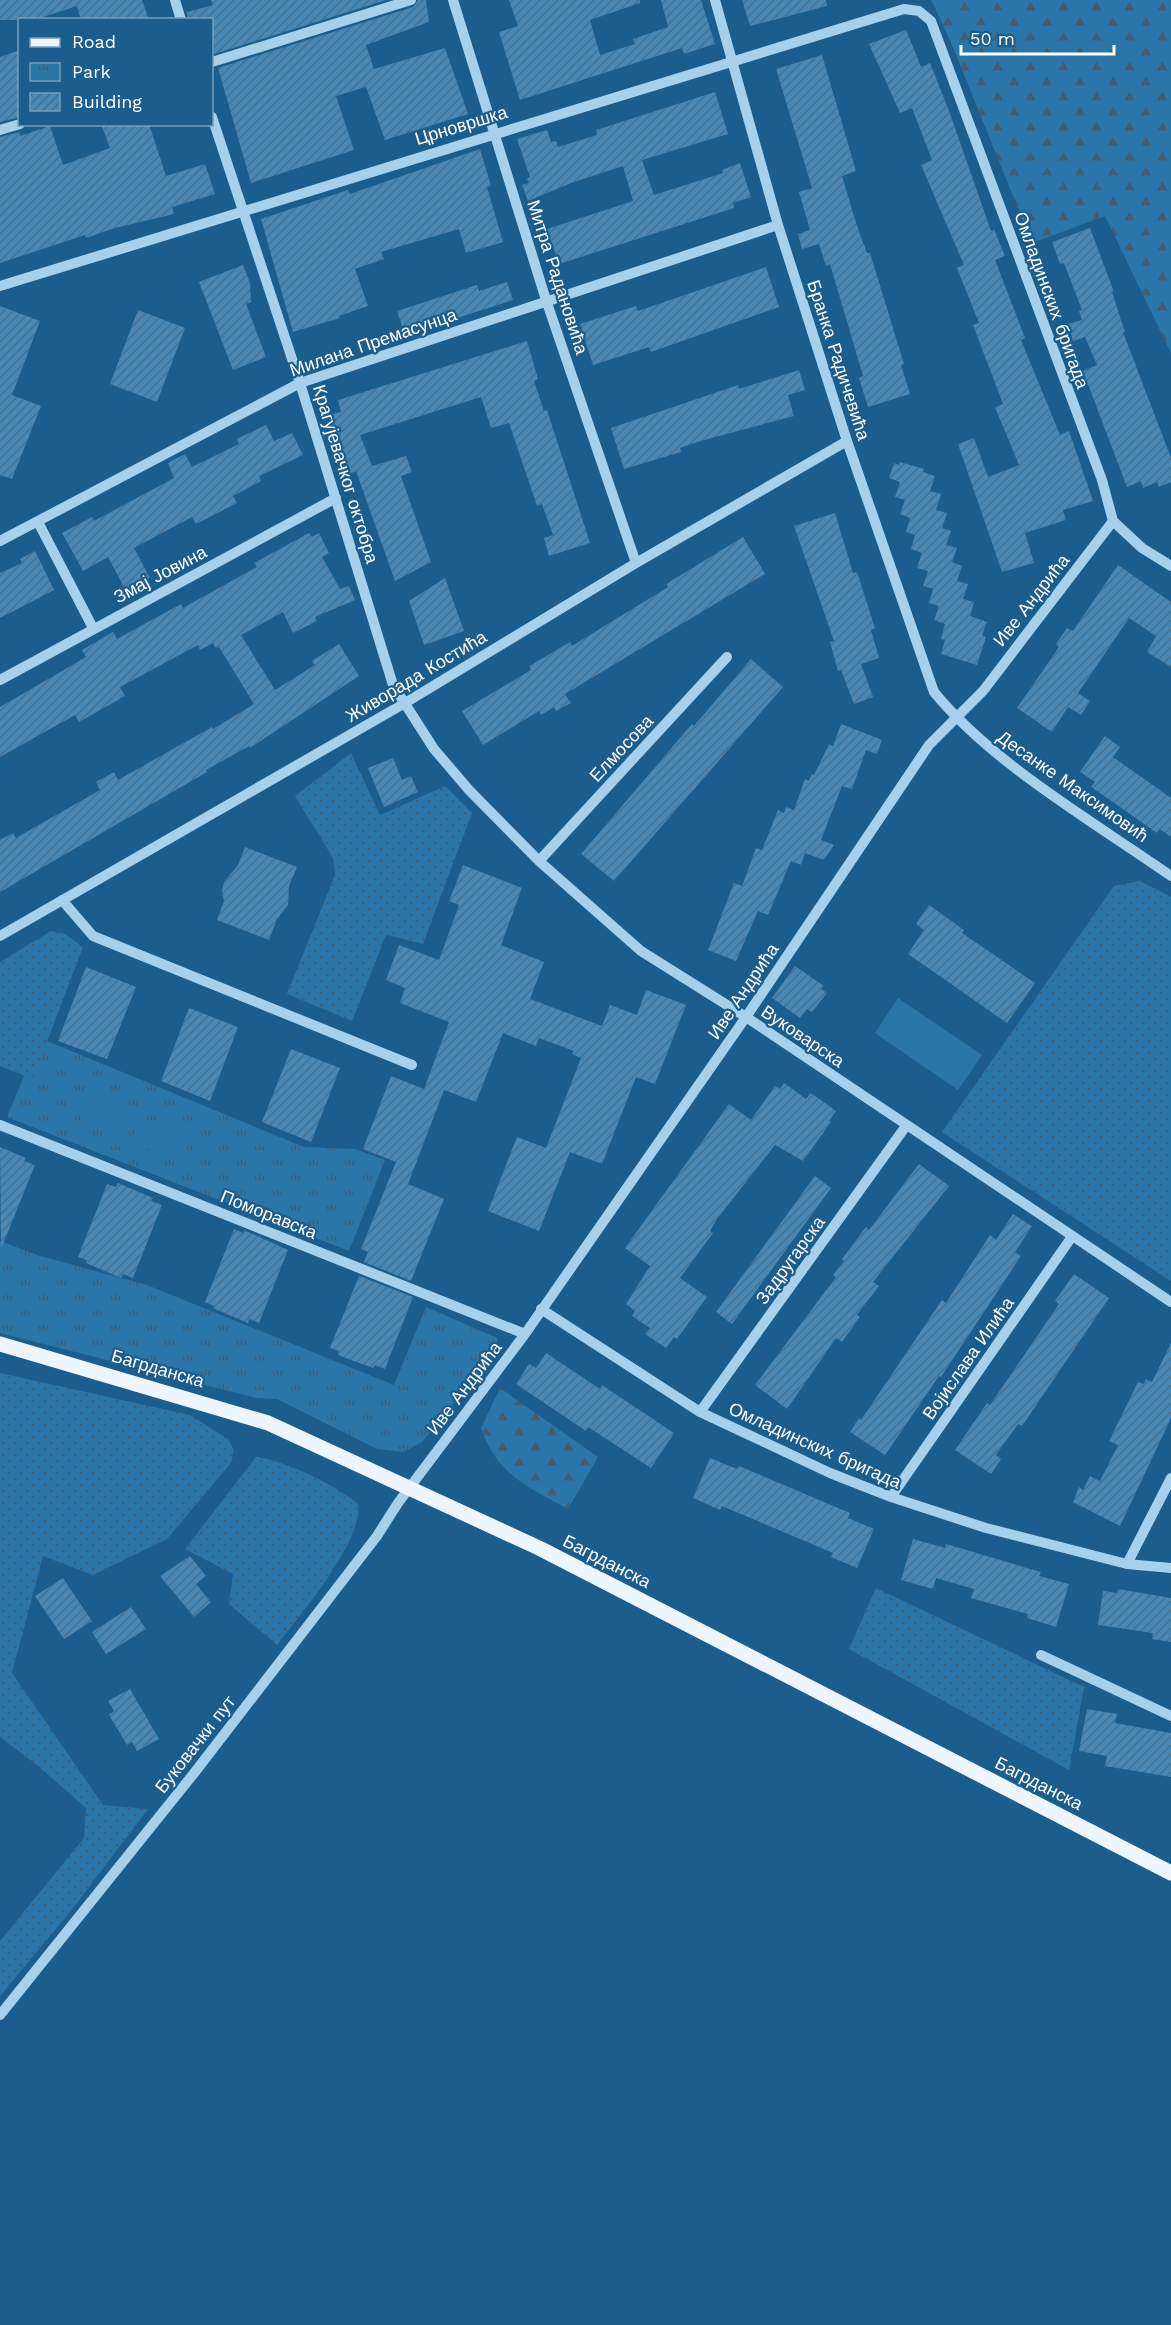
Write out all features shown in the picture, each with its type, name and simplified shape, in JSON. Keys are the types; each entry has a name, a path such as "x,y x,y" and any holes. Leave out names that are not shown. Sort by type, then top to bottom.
{"main road":[{"name":"Багрданска","path":"0,1344 255,1417 539,1548 1171,1873"}],"street":[{"path":"175,0 180,18"},
{"path":"213,62 411,0"},
{"name":"Митра Радановића","path":"453,0 546,300 636,563"},
{"name":"Бранка Радичевића","path":"715,0 734,61 778,225 847,441 934,692 957,720"},
{"name":"Црновршка","path":"0,286 495,132 904,9 919,12 931,21"},
{"name":"Омладинских бригада","path":"931,21 1102,480 1113,521"},
{"name":"Крагујевачког октобра","path":"213,120 300,383 393,685 405,703"},
{"path":"0,130 18,125"},
{"name":"Милана Премасунца","path":"0,541 300,383 778,225"},
{"name":"Живорада Костића","path":"0,936 405,703 636,563 847,441"},
{"name":"Змај Јовина","path":"0,680 336,498"},
{"path":"1113,521 1142,548 1171,567"},
{"name":"Иве Андрића","path":"409,1488 525,1334 746,1017 930,745 983,691 1113,521"},
{"path":"38,522 93,628"},
{"name":"Елмосова","path":"539,861 726,657"},
{"name":"Вуковарска","path":"405,703 434,749 469,790 539,861 641,951 746,1017 1071,1238 1171,1302"},
{"name":"Десанке Максимовић","path":"957,720 1026,774 1171,876"},
{"path":"62,900 93,936 412,1065"},
{"name":"Поморавска","path":"0,1125 525,1334"},
{"name":"Задругарска","path":"700,1412 906,1126"},
{"name":"Војислава Илића","path":"891,1497 1071,1238"},
{"name":"Омладинских бригада","path":"541,1310 700,1412 830,1473 891,1497 986,1528 1127,1564 1171,1568"},
{"path":"1127,1564 1171,1478"},
{"name":"Буковачки пут","path":"0,2015 202,1763 370,1545 409,1488"},
{"path":"1041,1655 1171,1716"}],"green space":[{"path":"931,0 1171,0 1171,353 1105,216 1032,243 952,45"},
{"path":"351,753 380,815 445,786 472,813 423,944 386,935 352,1021 287,994 335,875 333,858 295,796"},
{"path":"1140,881 1171,897 1171,1281 942,1132 1114,886"},
{"path":"51,931 65,934 83,947 33,1079 0,1066 0,962"},
{"path":"898,998 982,1055 958,1090 875,1033"},
{"path":"47,1041 304,1147 355,1149 385,1160 349,1251 7,1117 24,1076 33,1078"},
{"path":"90,1096 127,1112 118,1134 80,1119"},
{"path":"141,1117 191,1137 182,1162 131,1142"},
{"path":"0,1241 40,1256 147,1285 394,1385 426,1307 497,1338 498,1350 422,1442 403,1452 377,1449 277,1399 257,1398 0,1333"},
{"path":"0,1373 190,1415 228,1439 234,1450 231,1463 167,1539 93,1575 43,1556 12,1673 103,1805 148,1809 70,1912 0,1996 0,1941 84,1838 86,1808 37,1765 0,1737"},
{"path":"500,1388 598,1457 568,1509 516,1478 505,1469 488,1444 481,1428"},
{"path":"256,1457 281,1463 309,1475 358,1504 357,1519 341,1557 277,1645 229,1604 233,1574 185,1549"},
{"path":"876,1588 1084,1687 1069,1770 849,1649"}],"building":[{"path":"0,0 142,0 148,18 80,18 77,6 40,18 0,20"},
{"path":"211,0 386,0 214,54 213,18 188,18 187,12 213,5"},
{"path":"418,0 426,0 429,22 366,45 374,69 445,48 468,114 385,140 366,87 336,96 354,150 251,183 218,68 413,7"},
{"path":"509,0 640,0 640,3 590,20 600,55 635,44 633,39 668,27 661,0 701,0 715,44 684,54 682,48 520,100 499,32 518,26"},
{"path":"742,0 826,0 827,6 750,26"},
{"path":"906,30 921,67 930,63 948,108 991,231 994,229 1005,256 995,260 1025,338 1021,340 1060,435 1069,431 1093,501 1063,510 1066,520 1025,533 1034,563 1002,572 958,444 974,438 988,477 1019,465 995,407 1003,404 973,325 979,323 957,268 964,265 921,165 932,160 912,108 900,113 869,44"},
{"path":"18,51 18,118 0,122 0,57"},
{"path":"822,55 856,171 842,176 856,223 867,253 870,253 904,364 901,365 910,394 868,407 859,378 863,376 830,264 826,266 819,244 802,249 798,234 810,230 799,192 812,188 776,69"},
{"path":"715,92 728,134 642,160 654,195 723,173 722,170 740,163 751,197 733,203 734,208 559,264 547,229 633,201 623,166 571,183 528,201 522,185 529,183 527,179 530,177 517,139 547,130 551,142 556,141 558,147 597,135 596,130"},
{"path":"50,126 63,165 110,148 102,126 150,126 166,176 205,164 215,194 172,207 174,214 115,228 86,238 85,235 0,263 0,137 20,132 20,136"},
{"path":"480,149 491,186 487,187 503,242 466,253 459,229 381,252 384,259 355,269 368,306 339,316 340,318 293,332 261,219 348,190 350,194"},
{"path":"1090,228 1114,292 1112,292 1125,332 1123,332 1171,458 1171,482 1159,487 1157,482 1143,488 1141,481 1127,487 1083,371 1097,365 1085,337 1073,341 1068,324 1082,320 1079,311 1082,310 1064,263 1060,264 1052,242"},
{"path":"243,265 250,283 251,302 246,304 266,357 233,370 199,282"},
{"path":"766,267 779,307 651,352 649,347 593,365 580,324 636,306 638,311"},
{"path":"507,282 513,300 405,335 397,311 477,285 479,291"},
{"path":"0,306 40,321 12,395 41,406 12,479 0,475"},
{"path":"138,310 185,328 157,402 110,384"},
{"path":"527,341 538,379 534,381 544,411 547,410 590,543 549,556 544,538 553,535 542,504 537,506 509,423 491,428 481,397 360,435 372,466 406,456 412,472 401,476 431,562 395,581 356,471 347,475 329,415 341,412 338,400"},
{"path":"799,370 805,390 788,395 794,416 697,442 680,448 681,452 624,469 611,428 738,385 739,389"},
{"path":"266,425 274,441 292,433 303,455 259,476 261,481 233,496 237,503 196,524 192,517 134,548 150,578 126,591 108,557 83,571 62,533 92,517 94,521 174,478 168,463 185,454 192,467 239,444 237,439"},
{"path":"900,462 924,469 923,472 935,476 930,491 941,494 936,510 947,513 942,528 951,531 946,545 957,548 952,562 962,566 957,581 968,584 963,599 974,602 970,616 987,622 982,635 986,637 977,665 941,654 945,640 941,639 945,624 934,620 939,606 929,603 933,589 923,586 928,571 917,568 922,553 911,549 915,535 906,532 910,518 900,514 905,500 895,497 900,482 889,478 894,463 899,465"},
{"path":"835,513 853,573 857,572 875,628 871,630 879,658 861,664 873,697 854,704 841,670 838,671 830,642 834,641 794,526"},
{"path":"309,533 312,537 319,533 329,553 322,557 340,589 349,586 355,600 315,617 317,621 293,633 283,612 241,635 275,690 315,665 312,661 339,644 359,676 250,748 249,746 206,770 207,772 0,892 0,840 13,833 16,838 100,790 96,782 114,772 118,780 212,727 213,729 254,704 219,647 216,648 213,643 200,650 198,645 120,687 125,696 79,722 75,715 0,757 0,707 86,657 82,650 113,632 117,639 181,604 183,608 257,567 254,563"},
{"path":"743,537 765,574 565,694 571,703 556,711 554,707 541,715 539,711 483,745 462,711 531,670 529,666 570,642 572,646 668,587 666,584"},
{"path":"35,551 54,590 0,618 0,573 22,563 20,559"},
{"path":"1118,565 1171,602 1171,667 1147,652 1156,636 1129,618 1078,693 1090,701 1081,715 1068,707 1052,732 1017,708 1059,647 1056,644 1067,628 1073,631"},
{"path":"445,578 464,631 424,645 409,601"},
{"path":"751,659 783,687 614,881 581,854"},
{"path":"841,724 882,740 877,754 866,750 852,789 842,786 821,840 834,845 824,860 805,853 801,865 791,861 768,915 758,911 736,961 708,950 734,883 742,886 756,848 762,850 778,810 784,813 786,807 794,810 805,779 809,781 812,774 814,775 829,744 833,746"},
{"path":"1105,736 1120,747 1113,757 1171,798 1171,837 1160,829 1157,833 1091,787 1095,782 1080,772"},
{"path":"393,758 402,780 411,776 418,792 384,807 368,768"},
{"path":"245,847 297,867 289,886 288,905 277,919 269,940 217,920 224,901 222,891 224,882 238,865"},
{"path":"463,865 522,888 501,945 544,962 530,999 602,1026 610,1005 637,1015 646,990 686,1005 655,1084 636,1077 602,1164 570,1152 539,1231 488,1211 517,1137 546,1148 581,1058 572,1054 574,1051 539,1038 536,1046 503,1033 476,1102 444,1090 408,1184 444,1199 411,1281 364,1262 368,1252 361,1249 396,1162 363,1149 391,1076 424,1089 449,1022 400,1003 405,988 386,980 399,945 439,960 459,905 449,901"},
{"path":"929,905 964,930 962,933 1035,983 1007,1023 908,954 924,930 916,924"},
{"path":"795,966 824,986 821,989 827,993 812,1012 807,1009 800,1018 772,998"},
{"path":"86,967 136,987 107,1059 58,1041"},
{"path":"189,1008 238,1027 210,1101 161,1081"},
{"path":"291,1049 340,1068 311,1142 262,1122"},
{"path":"784,1083 806,1099 811,1093 836,1111 829,1121 831,1122 803,1161 775,1145 717,1219 710,1231 713,1233 680,1278 707,1297 677,1339 674,1337 666,1348 645,1334 650,1328 632,1316 635,1311 626,1304 650,1266 625,1248 729,1104 751,1120 775,1086 780,1089"},
{"path":"0,1147 26,1158 24,1161 35,1165 1,1249"},
{"path":"919,1164 949,1186 873,1282 879,1286 857,1315 860,1317 842,1342 836,1338 787,1409 755,1385 836,1277 833,1275 844,1261 842,1259 866,1227 869,1230"},
{"path":"815,1176 831,1188 732,1324 716,1312"},
{"path":"118,1183 153,1198 151,1201 162,1205 133,1278 123,1274 121,1278 86,1263 87,1260 78,1257 107,1184 116,1187"},
{"path":"1013,1214 1032,1226 1015,1252 1021,1256 941,1377 939,1376 885,1455 850,1432 859,1418 861,1420 942,1300 946,1303 990,1235 996,1240"},
{"path":"234,1229 243,1233 244,1230 288,1250 259,1323 249,1319 248,1323 213,1308 214,1306 205,1302"},
{"path":"1074,1274 1109,1298 1022,1426 1018,1424 996,1455 1001,1459 991,1474 955,1450 987,1403 990,1405 1059,1304 1055,1301"},
{"path":"359,1276 413,1297 385,1369 375,1365 373,1368 338,1355 339,1351 330,1348"},
{"path":"1171,1343 1171,1418 1120,1526 1073,1502 1079,1487 1083,1490 1090,1476 1100,1481 1118,1445 1109,1441 1138,1382 1144,1384 1146,1379 1152,1382"},
{"path":"546,1353 600,1389 602,1385 674,1433 651,1468 588,1427 586,1431 516,1384 529,1364 536,1368"},
{"path":"710,1458 737,1469 739,1466 850,1513 848,1518 874,1529 857,1568 831,1557 833,1553 722,1506 720,1510 693,1498"},
{"path":"913,1539 945,1548 946,1544 1041,1572 1039,1576 1069,1584 1056,1627 1027,1618 1028,1614 971,1598 974,1589 936,1578 933,1589 901,1580"},
{"path":"190,1556 206,1576 196,1584 211,1602 194,1617 160,1576"},
{"path":"63,1578 92,1621 64,1639 35,1596"},
{"path":"1118,1589 1171,1598 1171,1642 1152,1639 1153,1633 1098,1625 1103,1591 1117,1593"},
{"path":"131,1607 146,1629 106,1654 92,1632"},
{"path":"130,1689 159,1739 137,1751 132,1742 127,1745 109,1715 114,1711 108,1701"},
{"path":"1087,1709 1117,1714 1115,1723 1171,1733 1171,1777 1105,1766 1107,1756 1079,1751"}]}
